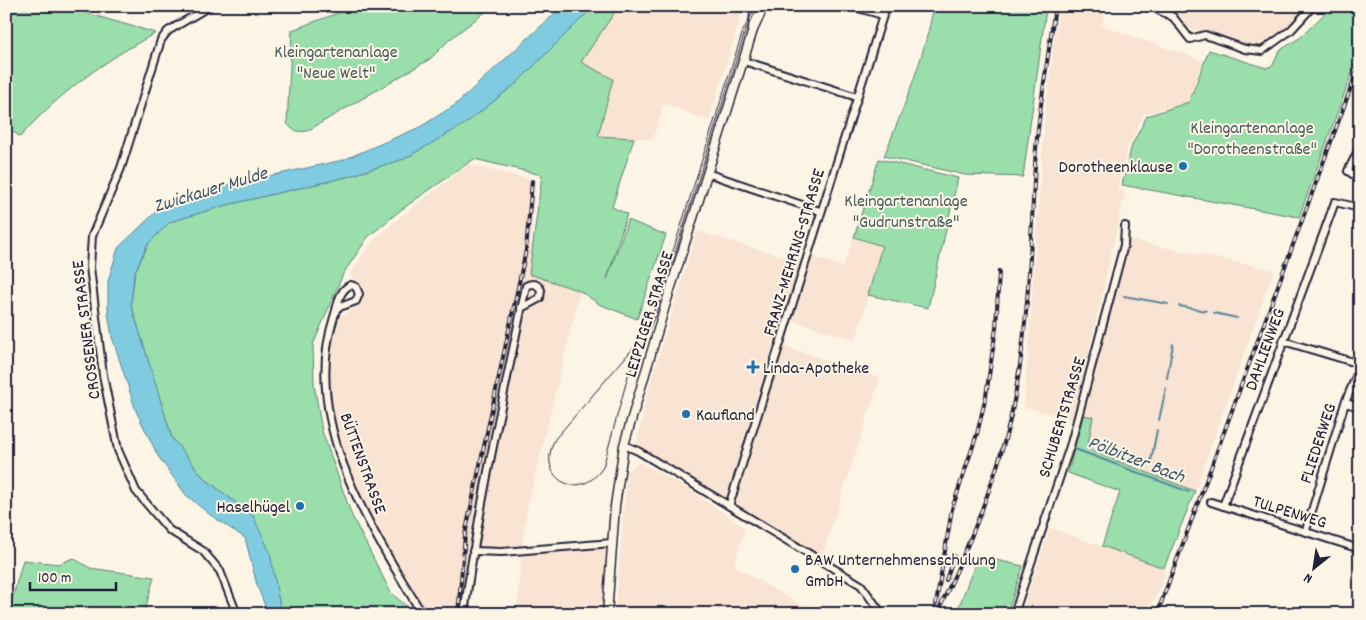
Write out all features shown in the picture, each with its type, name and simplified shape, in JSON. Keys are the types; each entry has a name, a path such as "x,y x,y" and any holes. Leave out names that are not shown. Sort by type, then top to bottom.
{"street":[{"name":"CROSSENER STRASSE","path":"210,6 168,30 161,40 121,168 92,236 90,266 103,375 118,450 125,469 136,491 169,530 202,551 220,571 238,614"},
{"name":"LEIPZIGER STRASSE","path":"753,30 755,6"},
{"name":"LEIPZIGER STRASSE","path":"607,614 612,543 624,446 707,173 753,30 764,6"},
{"path":"851,6 883,15"},
{"name":"FRANZ-MEHRING-STRASSE","path":"729,506 753,435 820,211 886,6"},
{"path":"1150,6 1167,9 1190,39 1205,35 1245,49 1262,51 1290,30 1313,6"},
{"path":"744,61 857,97"},
{"path":"1360,147 1348,171 1360,179"},
{"path":"707,173 820,211"},
{"name":"DAHLIENWEG","path":"1223,506 1335,202 1360,208"},
{"name":"SCHUBERTSTRASSE","path":"1014,614 1086,393 1124,245 1125,226"},
{"name":"BÜTTENSTRASSE","path":"337,308 329,333 325,372 328,407 336,441 364,513 413,600 424,614"},
{"path":"464,614 488,463 521,308"},
{"path":"1283,341 1360,365"},
{"name":"FLIEDERWEG","path":"1306,530 1345,403 1360,365"},
{"path":"1345,403 1360,407"},
{"path":"624,446 638,451 861,586 882,614"},
{"name":"TULPENWEG","path":"1211,502 1306,530 1360,549"},
{"path":"473,551 502,552 612,543"}],"shaded area":[{"path":"619,6 744,6 709,121 664,103 653,139 598,136 613,79 580,62"},
{"path":"1059,6 1107,6 1101,25 1203,61 1188,102 1144,114 1128,147 1117,189 1125,191 1074,420 1024,407 1045,115"},
{"path":"1162,6 1309,6 1288,28 1263,48 1192,30 1187,27 1173,8"},
{"path":"468,165 535,180 529,274 580,291 528,504 520,556 467,557 460,610 455,614 433,614 421,604 390,559 363,504 338,438 329,396 328,369 331,340 335,326 341,316 361,304 365,296 364,288 350,274 361,257 376,238 399,218"},
{"path":"697,231 801,262 777,344 880,378 822,556 636,446 650,384"},
{"path":"854,237 882,246 856,340 793,321 812,256 843,267"},
{"path":"1129,240 1274,270 1195,491 1094,452 1088,446 1093,417 1083,415"},
{"path":"640,462 695,493 745,528 734,566 817,614 615,614 627,470"},
{"path":"1050,528 1164,568 1165,574 1156,597 1143,614 1021,614"},
{"path":"607,547 603,614 516,614 522,554"}],"green space":[{"path":"6,6 61,6 156,33 101,66 66,92 20,137 6,126"},
{"name":"Kleingartenanlage \"Neue Welt\"","path":"357,6 493,6 449,40 430,59 307,131 301,132 293,129 287,123 292,30"},
{"path":"594,6 619,6 581,62 613,79 598,136 634,138 612,207 627,214 607,279 628,220 666,235 637,319 599,304 580,291 529,274 542,175 474,159 402,209 368,237 343,274 313,345 314,384 322,431 352,516 391,593 416,614 285,614 280,607 274,580 253,516 204,478 172,438 131,304 135,272 149,243 170,222 223,206 346,177 404,159 467,122 518,82"},
{"path":"934,6 1009,8 1032,6 1046,9 1023,177 965,175 884,156 919,63"},
{"name":"Kleingartenanlage \"Dorotheenstraße\"","path":"1332,6 1360,6 1360,51 1299,217 1122,185 1132,145 1147,116 1189,102 1209,50 1266,68 1273,65 1279,51 1301,37"},
{"name":"Kleingartenanlage \"Gudrunstraße\"","path":"879,159 958,178 928,308 868,295 882,246 854,237"},
{"path":"1083,415 1093,417 1088,445 1094,452 1195,491 1164,568 1102,546 1120,492 1068,473"},
{"path":"978,556 1023,566 1007,614 956,614"},
{"path":"73,558 90,568 154,577 144,614 8,614 23,560 59,564"}],"water":[{"path":"563,6 594,6 518,82 465,124 404,159 346,177 223,206 170,222 147,245 134,274 131,304 172,438 204,478 253,516 270,552 280,607 285,614 268,614 257,585 245,538 209,514 186,495 158,456 136,411 112,337 108,313 108,281 118,248 161,207 196,192 343,160 420,127 455,105"}],"waterway":[{"path":"1124,296 1168,304"},
{"path":"1179,306 1206,311"},
{"path":"1214,313 1237,318"},
{"path":"1167,378 1173,344"},
{"path":"1159,420 1166,388"},
{"path":"1151,461 1157,430"},
{"name":"Pölbitzer Bach","path":"1075,449 1189,492"}],"tram line":[{"path":"756,6 743,31 651,320 642,338 555,439 550,453 551,466 555,475 563,482 573,485 583,484 594,478 603,467 628,376 655,316 746,29 759,6"}],"railway":[{"path":"937,614 988,492 1011,416 1026,316 1036,149 1055,6"},
{"path":"1157,614 1360,63"},
{"path":"458,614 465,535 526,250 532,181"},
{"path":"936,604 952,509 977,434 986,396 996,328 999,271"},
{"path":"946,580 954,556"}],"place":[{"name":"Dorotheenklause","path":"1183,166"},
{"name":"Linda-Apotheke","path":"753,367"},
{"name":"Kaufland","path":"686,414"},
{"name":"Haselhügel","path":"300,506"},
{"name":"BAW Unternehmensschulung GmbH","path":"795,569"}],"water label":[{"name":"Zwickauer Mulde","path":"210,188"}]}
